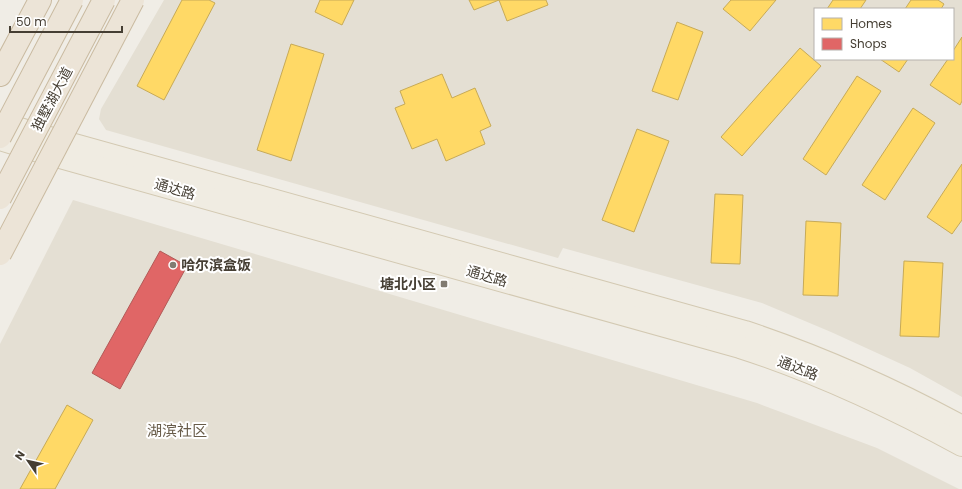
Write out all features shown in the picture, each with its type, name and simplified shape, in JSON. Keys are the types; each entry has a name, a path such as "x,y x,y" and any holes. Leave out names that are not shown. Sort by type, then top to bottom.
{"highway":[{"path":"0,75 40,0"},
{"name":"独墅湖大道","path":"0,138 72,0"},
{"name":"独墅湖大道","path":"0,198 104,0"},
{"path":"0,254 133,0"}],"main road":[{"name":"通达路","path":"0,123 45,145 740,347 814,373 854,390 962,445"},
{"name":"通达路","path":"0,138 45,145 745,332 820,359 861,376 962,427"},
{"path":"0,231 45,145"}],"shaded area":[{"path":"164,0 962,0 962,397 910,368 762,303 563,248 558,258 106,130 99,119 101,109"},
{"path":"73,200 757,403 877,448 959,489 0,489 0,344"}],"building: Homes":[{"path":"182,0 209,0 215,3 164,100 137,86"},
{"path":"320,0 354,0 342,25 315,12"},
{"path":"469,0 499,0 474,10"},
{"path":"499,0 546,0 548,5 507,21"},
{"path":"731,0 776,0 750,31 723,9"},
{"path":"833,0 866,0 861,8 828,8"},
{"path":"911,0 938,0 944,4 942,8 906,8"},
{"path":"677,22 703,32 678,100 652,91"},
{"path":"962,37 962,101 960,105 930,85 947,60 954,60 954,49"},
{"path":"291,44 324,54 291,161 257,150"},
{"path":"800,48 821,66 742,156 721,137"},
{"path":"881,60 907,60 899,72"},
{"path":"442,74 452,98 475,88 491,126 480,131 485,144 446,161 437,139 412,149 395,108 405,104 400,91"},
{"path":"857,76 881,91 826,175 803,159"},
{"path":"913,108 935,123 885,200 862,185"},
{"path":"637,129 669,141 634,232 602,220"},
{"path":"962,164 962,220 952,234 927,217"},
{"path":"715,194 743,195 740,264 711,263"},
{"path":"806,221 841,223 838,296 803,295"},
{"path":"904,261 943,263 939,337 900,336"},
{"path":"67,405 93,420 55,489 20,489"}],"building: Shops":[{"path":"160,251 187,266 120,389 92,373"}],"place":[{"name":"哈尔滨盒饭","path":"173,265"},
{"name":"塘北小区","path":"444,284"}],"district":[{"name":"湖滨社区","path":"177,430"}]}
